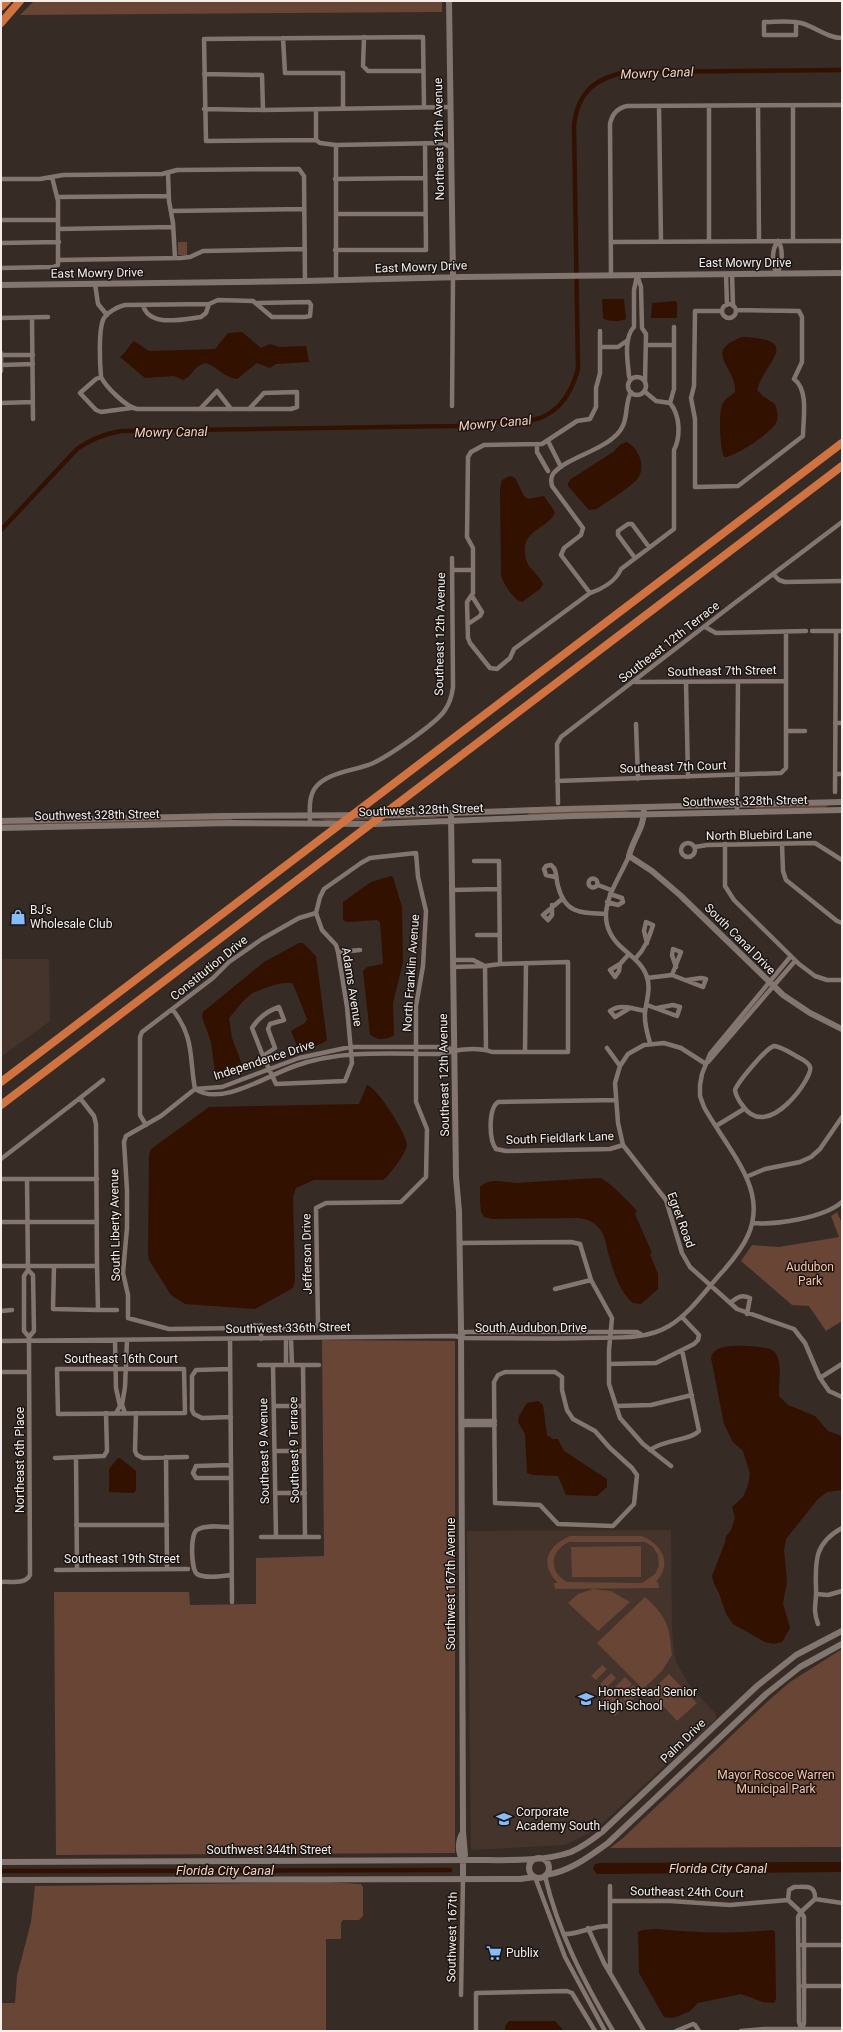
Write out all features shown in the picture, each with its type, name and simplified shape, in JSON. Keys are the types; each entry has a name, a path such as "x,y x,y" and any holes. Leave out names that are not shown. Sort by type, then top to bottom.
{"highway":[{"path":"1,7 7,1"},
{"path":"1,23 20,1"},
{"path":"1,1082 842,444"},
{"path":"1,1105 842,466"}],"street":[{"name":"Northeast 12th Avenue","path":"449,1 453,277"},
{"path":"796,22 796,35 764,35 764,22 796,22 806,24 832,37 842,38"},
{"path":"364,37 363,66 368,71 423,72"},
{"path":"424,107 424,37 204,39 204,109 206,141 316,140 320,143 336,145 444,143 450,147"},
{"path":"283,38 285,73 342,73 343,108"},
{"path":"204,74 262,74 263,110"},
{"path":"758,105 759,241"},
{"path":"793,105 794,241"},
{"path":"611,275 611,119 622,107 842,105"},
{"path":"659,106 661,242"},
{"path":"709,106 709,242"},
{"path":"204,109 316,110 343,108 450,107"},
{"path":"316,110 316,140"},
{"path":"335,250 426,250 425,143"},
{"path":"336,145 336,280"},
{"path":"1,179 168,172 179,170 299,169 304,176 305,281"},
{"path":"168,172 168,196 173,227 175,258"},
{"path":"1,268 54,267 58,265 58,198 52,177"},
{"path":"335,180 425,178"},
{"path":"58,198 168,196"},
{"path":"171,211 304,209"},
{"path":"336,214 425,214"},
{"path":"1,220 58,220"},
{"path":"58,229 173,227"},
{"path":"777,274 774,267 774,246 778,241"},
{"path":"777,274 781,267 781,246 778,241"},
{"path":"611,242 842,241"},
{"path":"1,243 58,242"},
{"path":"59,260 188,258 203,251 305,250"},
{"path":"774,257 781,257"},
{"path":"722,311 727,305 729,274"},
{"path":"722,311 724,315 729,318 734,316 729,274"},
{"name":"East Mowry Drive","path":"1,285 305,281 453,277 842,274"},
{"path":"634,328 634,290 637,275"},
{"path":"637,275 641,287 642,328 646,334 644,391"},
{"path":"452,406 453,277"},
{"path":"95,284 98,304 107,315"},
{"path":"131,408 125,404 101,377 101,330 107,315 119,306 209,304 218,300 253,301 257,303 308,302 311,313 310,316 305,317 272,318 257,303"},
{"path":"143,305 145,311 149,315 159,320 201,318 206,313 209,304"},
{"path":"722,311 695,311 694,386 691,398 695,420 695,487 738,486 803,436 802,387 794,379 802,362 801,313 799,311 734,308 727,305"},
{"path":"1,318 48,317"},
{"path":"32,318 34,419"},
{"path":"670,403 674,389 674,327"},
{"path":"590,593 561,555 564,548 582,535 582,528 552,486 552,475 561,467 615,437 624,423 631,392 628,387 630,379 628,376 628,340 630,331 634,328 642,328"},
{"path":"600,331 600,373 596,388 596,407 590,419 574,422 548,441 537,444 488,444 469,454 467,461 468,537 474,548 474,593 467,602 468,638 470,643 488,666 494,670 510,658 514,650 590,593 601,589 618,576 620,569 674,528 674,450 678,442 677,411 670,403 656,401 644,391"},
{"path":"600,347 618,347 628,340"},
{"path":"646,346 674,345"},
{"path":"1,371 1,354 33,355"},
{"path":"2,365 33,364"},
{"path":"101,377 96,379 80,393 96,410 101,412 131,408 200,409 231,409 249,409 291,409 297,407 297,392 264,393 249,409"},
{"path":"630,379 638,377 645,382"},
{"path":"200,409 217,391 231,409"},
{"path":"631,392 639,394 644,391"},
{"path":"1,403 33,402"},
{"path":"548,441 561,467"},
{"path":"537,444 537,452 548,471"},
{"path":"635,558 618,535 618,531 628,524 632,524 649,547"},
{"name":"Southeast 12th Terrace","path":"558,802 557,744 561,737 635,682 736,602 841,525"},
{"name":"Southeast 12th Avenue","path":"310,824 311,797 320,782 330,777 364,767 382,759 435,720 448,706 453,686 452,558"},
{"path":"452,570 473,570"},
{"path":"774,575 778,580 784,582 842,581"},
{"path":"468,624 480,616 482,612 472,596"},
{"path":"705,627 716,632 806,631"},
{"path":"812,631 842,631"},
{"path":"835,792 836,631"},
{"path":"786,632 787,731 805,731"},
{"name":"Southeast 7th Street","path":"635,682 786,681"},
{"path":"686,682 688,777"},
{"path":"737,812 738,682"},
{"path":"835,724 842,723"},
{"path":"636,724 638,778"},
{"name":"Southeast 7th Court","path":"557,781 777,774 786,768 787,731"},
{"path":"835,774 842,774"},
{"name":"Southwest 328th Street","path":"1,821 451,813 842,802"},
{"path":"644,807 643,825 632,844 629,856 610,892 606,914 609,929 614,938 635,959 644,970 647,978 649,994 645,1011 645,1024 650,1043"},
{"name":"Southwest 328th Street","path":"1,828 243,823 310,824 644,814 842,810"},
{"name":"Southeast 12th Avenue","path":"451,813 456,1177 461,1336"},
{"name":"North Bluebird Lane","path":"695,846 726,844 815,843 842,860"},
{"path":"726,844 725,886 728,893 795,961 815,976 826,980 842,980"},
{"path":"782,844 783,871 786,880 837,921 842,923"},
{"name":"North Franklin Avenue","path":"316,913 320,897 324,890 361,862 370,858 416,853 418,877 426,911 423,966 416,1006 416,1102 427,1129 426,1177"},
{"name":"South Canal Drive","path":"629,856 652,871 680,895 771,985 794,1003 842,1029"},
{"path":"474,861 499,861 500,964"},
{"path":"555,877 562,899 569,907 578,911 606,914"},
{"path":"598,885 622,898 623,902 618,905 607,902"},
{"path":"452,890 499,889"},
{"path":"552,905 562,899"},
{"name":"Adams Avenue","path":"271,1075 276,1084 345,1082 352,1063 347,1007 338,952 336,945 322,930 316,913"},
{"name":"Constitution Drive","path":"146,1124 140,1115 140,1038 142,1032 213,978 229,962 262,939 299,918 316,913"},
{"path":"477,935 500,935"},
{"path":"635,959 647,943"},
{"path":"338,952 360,950"},
{"path":"620,964 629,954"},
{"name":"South Audubon Drive","path":"771,985 791,956"},
{"path":"453,964 473,960 485,966 500,964 568,962 568,1052 492,1052 486,1050 454,1050"},
{"name":"South Audubon Drive","path":"461,1336 466,1338 540,1339 611,1335 642,1335 667,1327 682,1317 742,1248 752,1223 753,1199 746,1177 704,1107 700,1096 700,1079 710,1054 771,985 795,961"},
{"path":"525,1052 526,964"},
{"path":"485,966 486,1050"},
{"path":"672,975 676,967"},
{"path":"647,978 672,975 687,980"},
{"path":"646,1005 657,1008"},
{"path":"263,1056 275,1048 268,1029 270,1024 284,1020 279,1007 268,1011 258,1019 252,1028 263,1056 269,1068 271,1075"},
{"path":"630,1008 645,1011"},
{"path":"146,1124 161,1116 195,1089 190,1044 182,1023 172,1010"},
{"path":"623,1145 616,1100 616,1079 620,1066 633,1051 650,1043 672,1044 706,1064"},
{"path":"774,1046 782,1048 810,1065 811,1072 807,1080 783,1108 774,1115 758,1117 752,1115 744,1109 736,1094 737,1086 770,1047 774,1046"},
{"name":"Independence Drive","path":"195,1089 222,1087 269,1068 299,1058 350,1048 444,1047 454,1050"},
{"path":"607,1048 620,1066"},
{"name":"Independence Drive","path":"195,1089 201,1093 217,1095 235,1091 271,1075 319,1059 351,1055 444,1054 454,1050"},
{"path":"1,1158 103,1080"},
{"path":"80,1098 94,1116 96,1124 98,1310"},
{"name":"South Fieldlark Lane","path":"616,1100 498,1102 494,1106 492,1112 493,1145 498,1150 610,1149 623,1145"},
{"path":"716,1126 744,1109"},
{"path":"746,1177 764,1169 800,1162 811,1157 820,1149 842,1117"},
{"name":"South Liberty Avenue","path":"146,1124 126,1136 124,1142 127,1190 127,1228 123,1273 128,1295 128,1318 169,1329 245,1328 253,1325 261,1325"},
{"name":"Egret Road","path":"623,1145 658,1187 666,1200 682,1253 690,1267 730,1303 747,1314 794,1329 804,1343 820,1378 829,1391 842,1397"},
{"name":"Jefferson Drive","path":"261,1325 277,1329 315,1328 317,1326 316,1208 326,1203 401,1202 426,1177"},
{"path":"1,1179 97,1179"},
{"path":"27,1179 28,1268 24,1276 24,1331 29,1339 34,1331 34,1289 33,1275 28,1268"},
{"path":"752,1223 770,1223 814,1216 832,1210 842,1202"},
{"path":"1,1222 97,1222"},
{"path":"459,1243 576,1242 582,1246 590,1280 611,1316 609,1384 621,1421 650,1450 671,1466"},
{"path":"1,1266 28,1268 54,1266 98,1266"},
{"path":"54,1266 53,1309 117,1310"},
{"path":"555,1289 590,1280"},
{"path":"24,1289 34,1289"},
{"path":"730,1303 740,1296 744,1295 750,1298 747,1314"},
{"path":"1,1310 12,1310"},
{"path":"609,1364 656,1363 694,1344 699,1337 697,1332 682,1317"},
{"path":"261,1325 262,1339"},
{"name":"Southwest 336th Street","path":"1,1341 29,1339 127,1340 461,1336"},
{"name":"Southwest 167th Avenue","path":"461,1336 463,1832 466,1855 463,1860 463,1879"},
{"path":"289,1338 289,1365"},
{"name":"Northeast 6th Place","path":"1,1582 23,1581 28,1579 30,1575 29,1339"},
{"path":"230,1339 232,1602"},
{"path":"115,1340 117,1392 120,1407 116,1412"},
{"path":"126,1412 122,1407 125,1393 127,1340"},
{"path":"650,1450 659,1444 692,1436 699,1431 682,1350"},
{"path":"259,1365 319,1364"},
{"path":"820,1378 842,1364"},
{"name":"Southeast 9 Avenue","path":"273,1365 276,1537"},
{"name":"Southeast 9 Terrace","path":"303,1365 305,1536"},
{"name":"Southeast 16th Court","path":"106,1413 58,1414 57,1369 184,1369 185,1413 136,1413"},
{"path":"230,1369 196,1370 192,1376 192,1410 197,1416 202,1418 230,1417"},
{"path":"1,1372 30,1372"},
{"path":"505,1372 555,1372 562,1377 562,1390 567,1410 573,1419 595,1430 610,1448 632,1468 637,1475 634,1504 613,1526 558,1524 540,1505 495,1503 495,1423 494,1382 498,1375 505,1372"},
{"path":"117,1392 120,1395 125,1393"},
{"path":"616,1406 651,1405 692,1395"},
{"path":"274,1406 303,1406"},
{"path":"55,1458 104,1456 107,1450 106,1413 116,1412 136,1413 135,1451 137,1455 143,1458 187,1457"},
{"path":"461,1423 495,1423"},
{"path":"275,1451 304,1451"},
{"path":"76,1458 77,1570"},
{"path":"166,1458 167,1569"},
{"path":"231,1466 196,1466 193,1473 196,1478 231,1478"},
{"path":"275,1493 305,1493"},
{"path":"76,1525 167,1525"},
{"path":"231,1527 202,1527 196,1530 193,1536 193,1566 196,1572 203,1576 231,1575"},
{"path":"818,1624 814,1612 816,1594 814,1568 819,1550 828,1538 842,1528"},
{"path":"261,1537 319,1537"},
{"name":"Southeast 19th Street","path":"56,1570 188,1569"},
{"path":"816,1594 828,1595 842,1591"},
{"name":"Palm Drive","path":"538,1858 563,1854 582,1846 602,1832 757,1686 796,1655 842,1631"},
{"name":"Palm Drive","path":"545,1875 555,1874 589,1857 608,1843 766,1694 800,1667 842,1644"},
{"path":"582,1846 589,1857"},
{"path":"1,1880 520,1879 535,1877 545,1875 549,1871 548,1864 545,1860 538,1858 532,1862 530,1866 531,1873 535,1877 565,1957 605,2031"},
{"name":"Southwest 344th Street","path":"1,1862 463,1860 538,1858"},
{"path":"545,1875 564,1934 589,1990 613,2031"},
{"name":"Southwest 167th","path":"461,1995 463,1879"},
{"path":"610,1886 610,1973"},
{"path":"802,1986 804,1917 801,1912 788,1900 789,1890 794,1887 812,1888 815,1899"},
{"path":"815,1899 842,1903"},
{"path":"802,2030 804,2023 798,1917 801,1912 815,1899"},
{"name":"Southeast 24th Court","path":"610,1901 670,1901 730,1905 788,1900"},
{"path":"564,1934 573,1933 588,1928 610,1926"},
{"path":"588,1928 610,1973 644,2031"},
{"path":"799,1945 842,1945"},
{"path":"802,1986 842,1986"},
{"path":"476,2031 476,1992 567,1991 572,1993 595,2031"},
{"path":"676,2031 693,2024 699,2031"},
{"path":"741,2031 765,2028 802,2030 842,2028"}],"shaded area":[{"path":"1,959 49,959 50,1021 1,1057"},
{"name":"Homestead Senior High School","path":"671,1530 672,1631 675,1660 689,1685 715,1713 716,1719 595,1830 565,1845 473,1850 471,1848 467,1531"}],"green space":[{"path":"34,1 442,1 442,12 20,15"},
{"path":"178,242 187,242 187,255 178,255"},
{"path":"829,805 824,808 757,809 749,807"},
{"path":"625,810 631,812 527,815 531,812"},
{"path":"234,818 230,821 1,825 1,824"},
{"path":"439,818 327,821 319,819"},
{"name":"Audubon Park","path":"837,1212 842,1223 842,1321 826,1331 809,1306 792,1305 741,1261 752,1245 779,1247 839,1237 831,1216"},
{"path":"322,1340 455,1341 455,1853 56,1855 54,1592 189,1592 190,1605 256,1604 256,1558 324,1556"},
{"path":"570,1536 642,1536 655,1544 663,1555 664,1568 656,1582 658,1582 659,1588 555,1589 554,1583 558,1583 552,1576 547,1562 551,1550 562,1540","holes":["569,1542 645,1542 653,1547 658,1555 659,1566 655,1574 642,1583 567,1582 561,1577 554,1567 555,1556 558,1550"]},
{"path":"641,1546 641,1577 572,1577 571,1547"},
{"path":"593,1589 611,1591 630,1602 598,1631 568,1603 578,1594"},
{"path":"645,1597 653,1604 666,1623 670,1636 672,1655 662,1671 643,1689 597,1643"},
{"name":"Mayor Roscoe Warren Municipal Park","path":"842,1649 842,1847 610,1848 623,1838 790,1682"},
{"path":"602,1665 607,1669 596,1680 591,1676"},
{"path":"611,1673 616,1678 605,1689 600,1684"},
{"path":"669,1674 697,1703 677,1721 650,1692"},
{"path":"625,1677 632,1684 620,1696 613,1689"},
{"path":"633,1685 640,1692 628,1704 621,1697"},
{"path":"612,1690 619,1697 608,1708 601,1702"},
{"path":"620,1698 627,1704 615,1716 608,1709"},
{"path":"326,1882 361,1884 363,1887 363,1916 359,1920 343,1920 341,1923 341,1939 326,1939 326,2031 1,2031 1,2003 15,2003 17,1976 31,1922 35,1886"}],"water":[{"path":"602,299 624,299 626,319 614,321 603,318"},
{"path":"677,302 677,318 651,318 652,303"},
{"path":"242,332 261,348 270,344 279,347 306,346 309,362 276,364 270,368 257,363 237,379 224,374 206,363 195,369 190,376 183,380 174,376 145,378 120,357 134,341 149,351 215,349 228,333"},
{"path":"742,337 772,342 776,347 776,353 761,379 757,390 775,404 777,418 773,427 760,438 744,449 724,457 721,446 720,430 721,407 723,403 735,392 734,383 722,354 724,348"},
{"path":"627,442 635,449 640,458 641,468 638,478 597,509 589,510 568,486 568,483 571,479 613,452 621,444"},
{"path":"510,476 515,478 524,496 528,499 544,496 555,512 547,523 529,536 526,543 525,551 527,562 543,584 540,589 522,602 512,595 506,587 501,575 500,489 502,480"},
{"path":"391,876 393,877 402,907 403,962 393,1003 394,1035 388,1038 378,1039 370,1034 363,971 367,967 383,964 380,922 377,920 347,922 343,920 343,902 371,882"},
{"path":"299,943 303,943 316,956 327,1040 312,1047 304,1048 297,1046 291,1031 305,1023 307,1019 293,984 285,983 266,988 248,996 229,1018 232,1038 243,1067 239,1072 231,1076 223,1079 216,1079 211,1042 202,1017 203,1012 264,962"},
{"path":"367,1085 372,1088 391,1112 406,1139 406,1148 397,1164 383,1180 314,1180 296,1188 293,1197 295,1281 293,1288 255,1309 185,1304 171,1295 149,1260 148,1253 149,1155 151,1149 209,1107 359,1104"},
{"path":"600,1178 614,1187 637,1211 635,1214 652,1253 650,1254 658,1274 658,1289 641,1304 633,1303 624,1293 615,1274 603,1234 601,1230 592,1222 578,1218 492,1219 484,1217 481,1212 480,1187 484,1183 492,1181 519,1183"},
{"path":"728,1346 768,1348 775,1352 778,1357 780,1370 779,1396 788,1405 815,1416 828,1431 842,1436 842,1490 827,1492 818,1499 786,1539 784,1550 787,1581 783,1603 790,1628 782,1642 774,1644 765,1642 733,1624 726,1614 712,1576 726,1540 725,1538 731,1530 735,1518 732,1507 743,1497 748,1485 750,1474 743,1451 733,1442 724,1424 711,1358 713,1353 717,1350"},
{"path":"538,1401 543,1405 547,1435 553,1439 558,1439 564,1451 607,1479 607,1487 597,1496 566,1495 558,1476 533,1475 527,1473 525,1434 518,1422 519,1416 527,1403"},
{"path":"118,1458 136,1471 136,1490 134,1493 109,1492 109,1469"},
{"name":"Florida City Canal","path":"842,1862 842,1872 597,1874 593,1869 595,1864 600,1863"},
{"path":"658,1929 716,1932 773,1930 775,1932 776,1999 774,2003 763,2002 741,1994 698,2003 690,2011 674,2018 664,2017 639,1973 638,1932 642,1930"},
{"path":"509,2021 555,2021 564,2031 505,2031 505,2026"}],"waterway":[{"name":"Mowry Canal","path":"1,530 77,449 103,435 115,432 455,426 490,421 528,421 547,415 554,410 566,396 571,388 578,369 574,125 576,113 584,95 590,88 606,78 627,72 842,70"},
{"name":"Florida City Canal","path":"1,1871 450,1870"}],"place":[{"name":"BJ's Wholesale Club","path":"18,917"},
{"name":"Homestead Senior High School","path":"586,1699"},
{"name":"Corporate Academy South","path":"504,1819"},
{"name":"Publix","path":"494,1953"}]}
